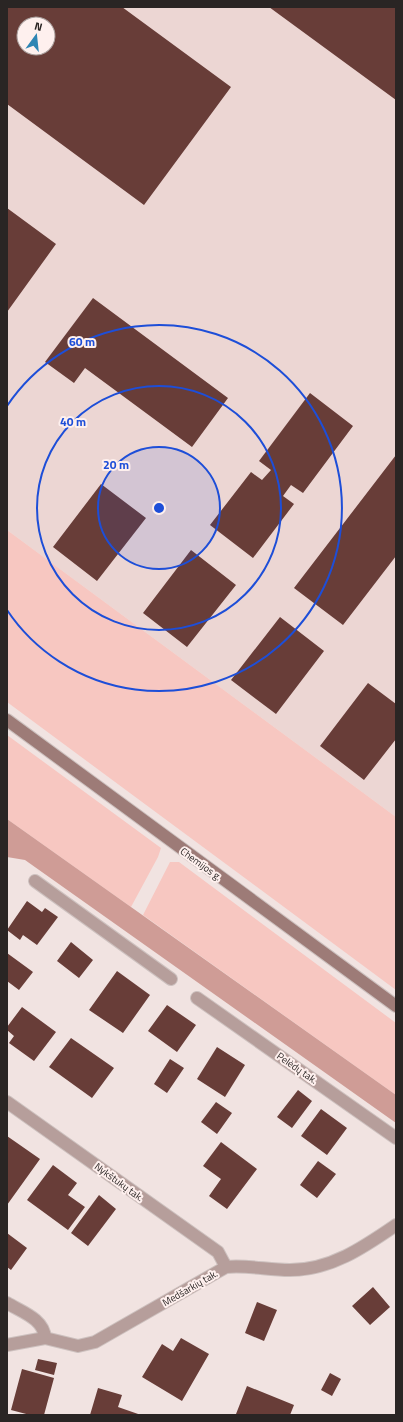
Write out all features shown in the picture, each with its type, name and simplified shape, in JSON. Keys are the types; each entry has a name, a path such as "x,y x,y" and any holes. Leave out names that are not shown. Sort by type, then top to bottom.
{"main road":[{"name":"Chemijos g.","path":"7,720 396,1006"}],"street":[{"path":"35,881 171,979"},
{"name":"Pelėdų tak.","path":"197,998 396,1138"},
{"name":"Nykštukų tak.","path":"7,1102 218,1252 226,1267"},
{"name":"Medšarkių tak.","path":"7,1345 45,1338 78,1346 95,1342 226,1267 246,1265 290,1270 312,1268 337,1261 360,1250 396,1225"},
{"path":"7,1303 37,1321 44,1332 45,1338"}],"shaded area":[{"path":"7,7 396,7 396,817 7,530"},
{"path":"7,530 396,817 396,990 7,702"},
{"path":"7,735 161,848 158,857 131,907 7,819"},
{"path":"7,819 396,1095 396,1123 25,860 7,857"},
{"path":"170,862 179,862 396,1023 396,1095 143,915"}],"building":[{"path":"7,7 122,7 231,87 144,205 7,104"},
{"path":"269,7 396,7 396,100"},
{"path":"7,208 56,244 7,312"},
{"path":"93,298 228,398 192,447 85,368 74,383 45,362"},
{"path":"310,393 353,426 303,493 291,485 283,496 294,504 253,558 210,525 251,472 262,480 271,470 259,461"},
{"path":"396,455 396,556 343,625 294,588"},
{"path":"101,484 146,518 97,581 53,547"},
{"path":"191,550 236,585 187,647 143,613"},
{"path":"280,617 324,651 276,714 231,680"},
{"path":"368,683 396,704 396,739 364,780 320,746"},
{"path":"27,901 42,912 45,908 58,917 37,945 23,935 20,940 7,930"},
{"path":"71,942 93,960 79,978 57,961"},
{"path":"7,953 33,972 19,990 7,981"},
{"path":"117,971 150,995 123,1033 89,1010"},
{"path":"167,1005 196,1025 177,1052 148,1031"},
{"path":"22,1007 56,1032 34,1061 9,1043 14,1036 7,1030 7,1027"},
{"path":"71,1038 114,1068 92,1098 49,1067"},
{"path":"217,1047 245,1065 225,1097 197,1079"},
{"path":"170,1059 184,1068 167,1093 154,1084"},
{"path":"298,1090 312,1101 292,1128 277,1117"},
{"path":"216,1102 232,1113 217,1134 201,1122"},
{"path":"321,1109 347,1128 327,1155 301,1136"},
{"path":"7,1136 40,1159 7,1205"},
{"path":"221,1142 257,1169 227,1209 209,1196 221,1179 203,1166"},
{"path":"318,1161 336,1174 317,1198 300,1185"},
{"path":"53,1165 77,1183 68,1195 85,1207 68,1230 27,1200"},
{"path":"99,1195 116,1209 88,1246 71,1233"},
{"path":"7,1233 27,1248 11,1270 7,1267"},
{"path":"373,1287 390,1307 370,1325 352,1306"},
{"path":"257,1302 277,1310 264,1341 245,1333"},
{"path":"181,1338 209,1354 182,1401 142,1377 162,1344 173,1351"},
{"path":"38,1359 57,1363 54,1375 35,1370"},
{"path":"22,1369 54,1378 44,1415 30,1415 11,1410"},
{"path":"330,1373 341,1379 332,1396 321,1390"},
{"path":"247,1386 294,1405 290,1415 236,1414"},
{"path":"98,1388 122,1395 118,1407 141,1415 90,1415"}]}
